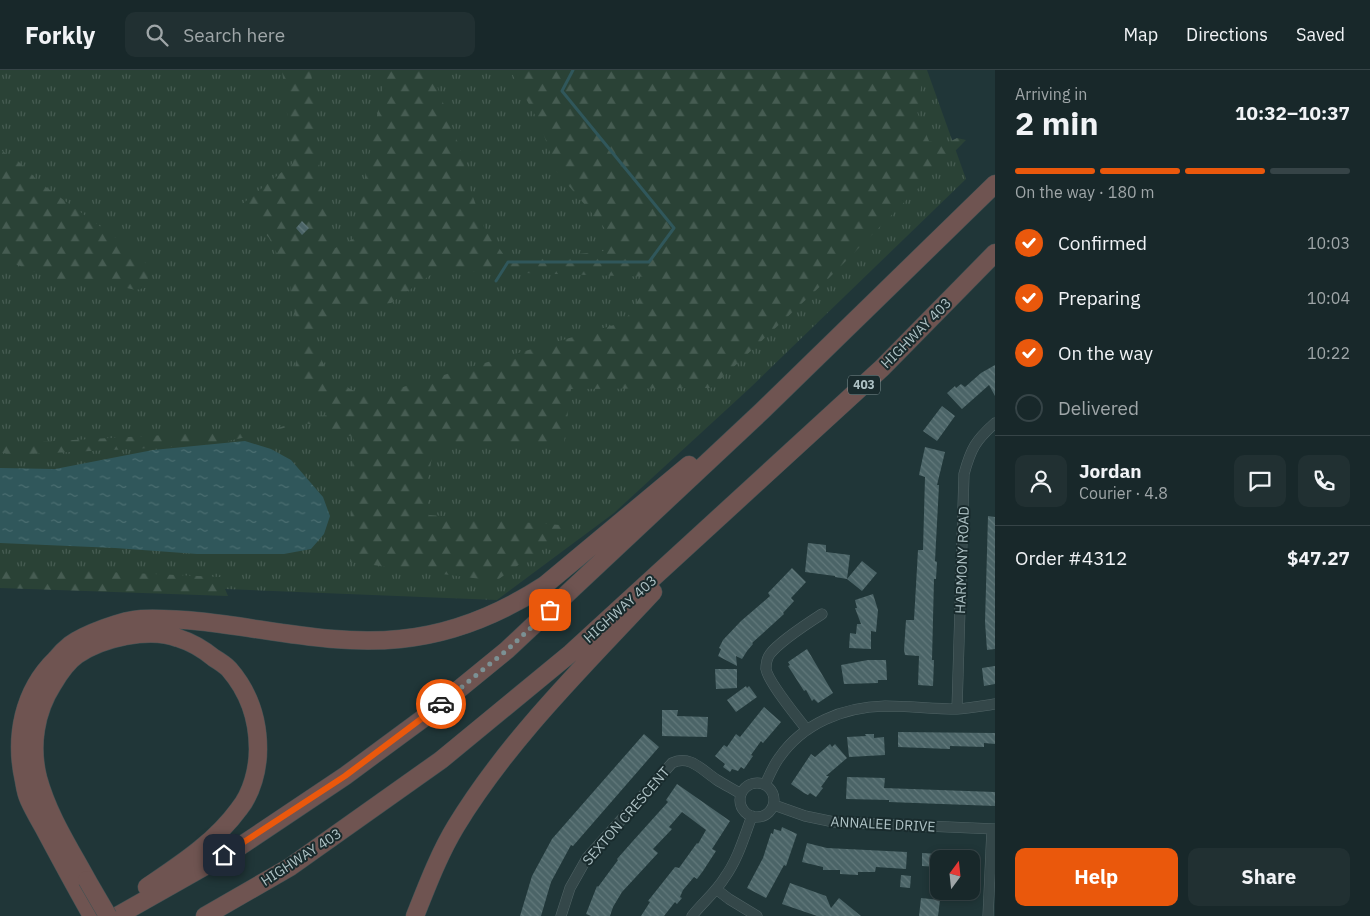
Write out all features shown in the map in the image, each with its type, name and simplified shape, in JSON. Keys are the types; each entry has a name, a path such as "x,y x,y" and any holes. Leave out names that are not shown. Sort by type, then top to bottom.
{"highway":[{"path":"117,916 239,847 345,776 425,717 507,650 762,412 995,184"},
{"name":"HIGHWAY 403","path":"205,916 290,867 441,760 571,653 882,368 995,253"},
{"path":"108,916 81,884 28,799 22,771 19,742 24,710 36,684 53,662 71,644 106,627 139,619 201,622 360,641 401,639 444,631 483,618 520,602 545,585 812,362"},
{"path":"415,916 428,883 455,828 492,772 550,702 727,511"},
{"path":"92,916 38,777 34,742 39,712 59,674 76,656 94,646 119,637 148,634 177,637 204,650 228,668 240,685 251,707 258,730 258,759 252,784 240,808 219,832 194,855 103,916"}],"street":[{"name":"HARMONY ROAD","path":"957,708 964,474 970,453 979,437 995,423"},
{"path":"807,730 768,676 766,664 770,654 775,649 822,614"},
{"path":"765,785 779,757 807,730 840,713 884,706 957,708 995,704"},
{"name":"SEXTON CRESCENT","path":"561,916 570,888 586,858 672,764 678,760 694,763 716,780 741,794"},
{"path":"754,784 765,785 772,791 774,805 768,814 757,817 752,816 743,810 740,800 741,794 748,786 754,784"},
{"name":"ANNALEE DRIVE","path":"774,805 805,816 834,822 994,829"},
{"path":"692,916 716,889 735,861 752,816"},
{"path":"988,916 994,829"},
{"path":"716,889 757,916"}],"green space":[{"path":"0,70 927,70 966,179 751,387 614,513 497,600 0,580"},
{"path":"282,70 311,70 321,186 335,248 353,239 386,70 431,70 462,154 469,186 484,227 509,262 604,251 608,232 557,172 540,124 510,70 924,70 917,112 929,141 945,144 957,138 966,140 827,280 711,388 571,389 564,443 435,442 426,488 429,515 573,526 496,581 350,562 353,437 302,422 274,431 209,445 11,455 0,452 0,444 275,429 314,416 335,415 301,388 294,377 299,338 289,277 269,238 241,205 293,163","holes":["436,271 653,277 624,322 386,392 360,394 331,379 312,341 316,322 347,309 391,303"]},
{"path":"0,150 16,159 39,182 138,254 148,266 148,287 136,290 89,280 54,279 2,259 0,247"},
{"path":"0,567 220,577 228,596 0,588"}],"water":[{"path":"245,441 271,449 291,460 323,497 330,516 324,534 311,549 284,554 197,554 0,543 0,468 55,469 153,450"}],"building":[{"path":"302,221 309,228 302,235 296,228"},
{"path":"995,365 995,396 989,385 962,409 947,393 955,386 956,388 961,384 965,387 981,373"},
{"path":"942,406 955,416 937,441 923,431"},
{"path":"925,447 945,452 937,485 939,485 935,561 937,562 936,579 934,579 933,686 918,685 919,656 905,655 904,650 906,620 914,620 918,550 923,550 925,477 919,475"},
{"path":"988,516 995,517 995,649 987,650 985,622"},
{"path":"808,543 826,545 826,552 850,555 847,579 805,572"},
{"path":"862,561 877,573 862,591 847,579"},
{"path":"792,568 806,582 791,598 794,601 784,614 752,643 742,659 736,656 737,666 718,656 723,640 741,621 770,596 768,593"},
{"path":"873,594 878,610 876,632 871,631 871,649 849,648 850,633 856,634 857,624 861,624 855,608 857,608 855,600"},
{"path":"807,649 833,693 818,703 814,699 812,701 788,666 790,665 788,662"},
{"path":"868,660 886,660 887,680 878,680 878,683 844,684 841,665"},
{"path":"995,666 995,684 984,686 982,668"},
{"path":"715,669 737,669 737,688 716,689"},
{"path":"746,686 747,688 749,686 757,697 736,712 727,700"},
{"path":"764,707 781,722 763,743 761,741 744,769 741,767 738,771 732,769 730,772 723,767 725,764 715,756 724,745 727,747 736,734 740,737"},
{"path":"662,710 678,710 677,716 708,717 707,737 662,736"},
{"path":"898,732 995,733 995,744 984,743 984,747 950,746 950,749 898,747"},
{"path":"644,734 659,747 573,846 571,845 551,882 541,916 520,916 532,876 552,839"},
{"path":"865,734 874,734 874,738 884,737 885,755 849,757 847,737 866,736"},
{"path":"830,744 832,747 835,744 847,758 826,776 829,776 816,797 810,793 808,795 804,793 791,784 811,754 815,757"},
{"path":"847,777 885,778 884,788 995,792 995,806 846,799"},
{"path":"677,784 730,821 712,849 716,851 703,871 697,879 694,877 683,890 680,897 682,898 677,904 675,902 664,916 641,916 650,902 648,901 675,867 679,868 698,844 706,830 682,812 669,827 672,829 653,849 658,853 622,892 610,916 591,916 586,914 597,886 617,859 668,802 666,800"},
{"path":"782,827 797,834 786,866 784,865 766,898 747,888 763,858 771,833 773,834 774,829 781,831"},
{"path":"807,843 827,848 907,852 906,869 876,867 875,872 858,872 858,875 840,874 840,870 823,870 823,867 802,862"},
{"path":"922,853 930,853 930,866 922,866"},
{"path":"901,875 911,876 910,888 900,887"},
{"path":"790,883 826,896 831,908 839,898 861,916 817,916 782,904"},
{"path":"921,898 940,900 938,916 919,916"}],"waterway":[{"path":"496,281 508,262 649,262 674,228 562,91 573,70"}],"way so far":[{"path":"441,704 507,650 550,610"}],"route":[{"path":"224,855 239,847 345,776 441,704"}]}
